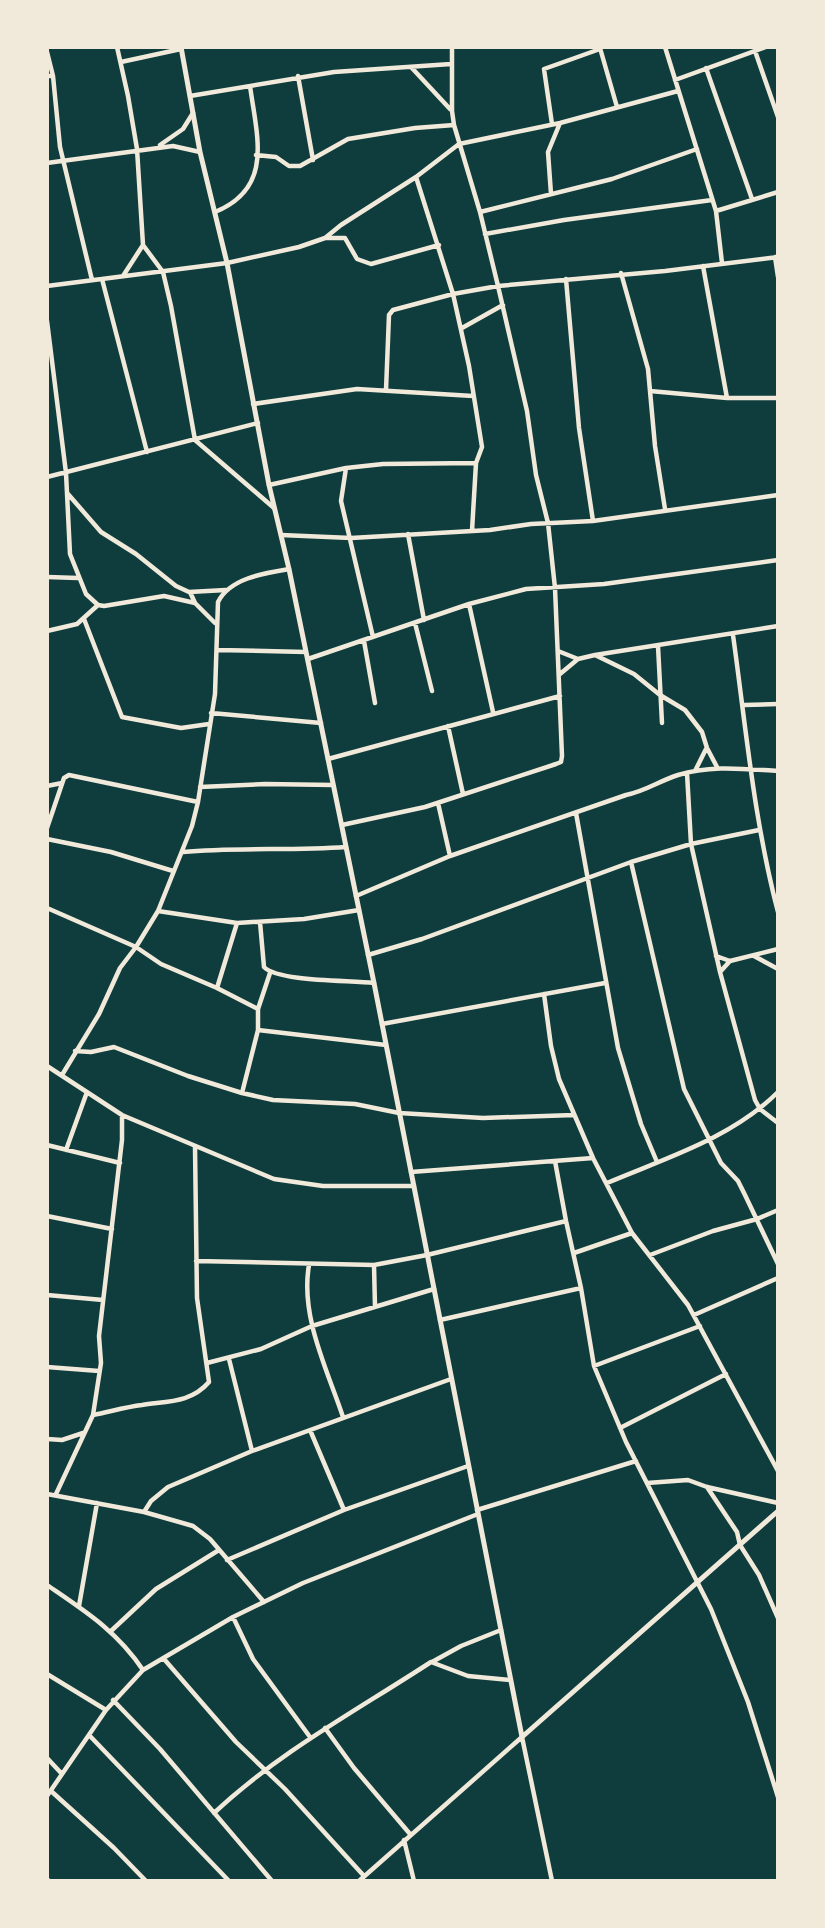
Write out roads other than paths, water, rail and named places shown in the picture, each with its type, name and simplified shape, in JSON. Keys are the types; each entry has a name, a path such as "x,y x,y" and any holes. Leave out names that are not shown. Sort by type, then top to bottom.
{"street":[{"path":"117,47 137,149 143,245 163,272 195,440 274,508"},
{"path":"342,825 438,803 561,762 562,756 555,588 548,523 503,305 480,212 454,125 452,47"},
{"path":"664,47 716,211 722,263"},
{"path":"675,79 766,47"},
{"path":"121,62 181,48 200,152 227,263 269,485 289,569 374,983 500,1630 552,1881"},
{"path":"552,124 544,69 600,48 617,107"},
{"path":"755,51 778,117"},
{"path":"47,52 57,134 92,280"},
{"path":"190,96 298,76 451,64"},
{"path":"411,67 452,111"},
{"path":"706,68 752,199"},
{"path":"298,76 313,160"},
{"path":"215,212 231,205 254,181 257,136 250,86"},
{"path":"325,238 416,177 458,144 552,124 678,91"},
{"path":"156,147 183,129 193,112"},
{"path":"551,194 548,152 560,122"},
{"path":"256,155 280,158 294,167 313,160 348,139 415,128 454,125"},
{"path":"47,163 156,147 184,147 200,152"},
{"path":"480,212 612,179 696,149"},
{"path":"416,177 439,245 462,328 482,447 476,463 472,531"},
{"path":"716,211 778,192"},
{"path":"485,234 564,220 712,200"},
{"path":"47,286 227,263 281,252 325,238 345,239 357,259 371,264 439,245"},
{"path":"122,276 143,245"},
{"path":"386,390 389,312 453,294 498,286 776,257 778,277"},
{"path":"703,266 727,398"},
{"path":"621,274 643,348 665,509"},
{"path":"566,278 579,428 593,521"},
{"path":"102,279 147,452"},
{"path":"462,328 503,305"},
{"path":"47,321 68,493 70,554 86,594 98,605 111,606 164,596 195,603"},
{"path":"253,404 357,390 473,396"},
{"path":"650,391 727,398 778,398"},
{"path":"47,477 258,423"},
{"path":"269,485 346,468 383,464 476,463"},
{"path":"346,468 341,496 373,636"},
{"path":"68,493 101,532 176,586 189,592 226,590 256,576 289,569"},
{"path":"281,535 351,538 472,531 593,521 778,495"},
{"path":"408,534 424,620"},
{"path":"218,650 307,655 363,641 469,604 526,589 604,584 778,560"},
{"path":"47,577 78,578"},
{"path":"62,1075 99,1014 120,968 158,911 182,852 198,802 215,694 218,602 226,590"},
{"path":"189,592 195,603 216,624"},
{"path":"469,604 494,712"},
{"path":"47,631 76,624 98,605"},
{"path":"84,619 88,633"},
{"path":"415,623 432,691"},
{"path":"76,624 88,633 95,643 119,714 125,719 181,728 209,724"},
{"path":"559,674 578,659 595,655 778,626"},
{"path":"733,635 749,769 759,830 778,912"},
{"path":"363,641 375,704"},
{"path":"658,646 662,723"},
{"path":"558,651 578,659"},
{"path":"595,655 634,674 660,695 685,710 697,723 717,767"},
{"path":"328,759 560,696"},
{"path":"743,705 778,704"},
{"path":"211,713 321,723"},
{"path":"448,726 463,794"},
{"path":"695,771 707,748"},
{"path":"356,896 450,856 650,789 669,778 717,767 778,771"},
{"path":"687,773 691,844 720,972 751,1089 760,1109 778,1123"},
{"path":"47,828 62,783 69,775 198,802"},
{"path":"47,786 62,783"},
{"path":"200,788 265,784 333,785"},
{"path":"438,803 450,856"},
{"path":"576,813 605,982 627,1082 657,1162"},
{"path":"368,955 422,939 631,862 691,844 759,830"},
{"path":"47,839 111,852 173,871"},
{"path":"182,852 346,847"},
{"path":"631,862 681,1080 721,1163 738,1181 778,1264"},
{"path":"47,908 136,947 161,964 258,1009"},
{"path":"158,911 237,923 304,919 359,910"},
{"path":"260,922 264,967 270,973 286,977 374,983"},
{"path":"217,988 237,923"},
{"path":"716,956 730,961 778,949"},
{"path":"754,956 778,969"},
{"path":"720,972 730,961"},
{"path":"242,1093 258,1030 258,1009 270,973"},
{"path":"382,1024 605,982"},
{"path":"544,994 551,1046 559,1079 593,1158 632,1233 694,1315 778,1471"},
{"path":"258,1030 386,1045"},
{"path":"75,1051 91,1052 114,1048 242,1093 273,1100 355,1104 399,1113 483,1118 574,1115"},
{"path":"47,1066 122,1115 259,1174 302,1185 414,1186"},
{"path":"66,1150 87,1092"},
{"path":"607,1183 709,1139 760,1109 778,1092"},
{"path":"56,1494 93,1415 99,1371 99,1336 120,1163 122,1115"},
{"path":"47,1145 120,1163"},
{"path":"93,1415 140,1405 183,1400 209,1382 200,1326 196,1261 195,1146"},
{"path":"411,1172 593,1158"},
{"path":"555,1161 594,1366 620,1428 711,1609 748,1702 778,1797"},
{"path":"650,1255 778,1210"},
{"path":"47,1216 112,1229"},
{"path":"196,1261 374,1265 566,1221"},
{"path":"573,1253 632,1233"},
{"path":"309,1265 307,1277 312,1326 343,1417"},
{"path":"374,1265 375,1307"},
{"path":"694,1315 778,1278"},
{"path":"440,1321 581,1288"},
{"path":"207,1363 261,1349 312,1326 434,1289"},
{"path":"47,1295 103,1300"},
{"path":"594,1366 700,1326"},
{"path":"229,1359 252,1451"},
{"path":"47,1367 99,1371"},
{"path":"620,1428 726,1374"},
{"path":"144,1512 151,1501 168,1487 252,1451 452,1379"},
{"path":"310,1430 344,1510"},
{"path":"47,1439 62,1440 84,1433"},
{"path":"146,1881 114,1848 49,1793 113,1700 143,1670 233,1616 348,1564 477,1512 636,1461"},
{"path":"227,1560 344,1510 468,1466"},
{"path":"648,1483 688,1480 778,1503"},
{"path":"707,1487 737,1532 740,1545 759,1575 778,1618"},
{"path":"47,1494 144,1512 193,1526 210,1539 264,1602"},
{"path":"79,1606 97,1503"},
{"path":"359,1881 778,1511"},
{"path":"111,1631 156,1589 219,1550"},
{"path":"47,1585 111,1631 128,1648 143,1670"},
{"path":"233,1616 253,1659 310,1737"},
{"path":"214,1813 264,1769 310,1737 450,1651 500,1630"},
{"path":"164,1659 236,1742 365,1876"},
{"path":"431,1662 459,1674 510,1680"},
{"path":"47,1674 106,1710"},
{"path":"113,1700 160,1749 272,1881"},
{"path":"326,1728 354,1768 410,1834"},
{"path":"89,1735 229,1881"},
{"path":"47,1758 62,1774"},
{"path":"404,1839 414,1881"}]}
